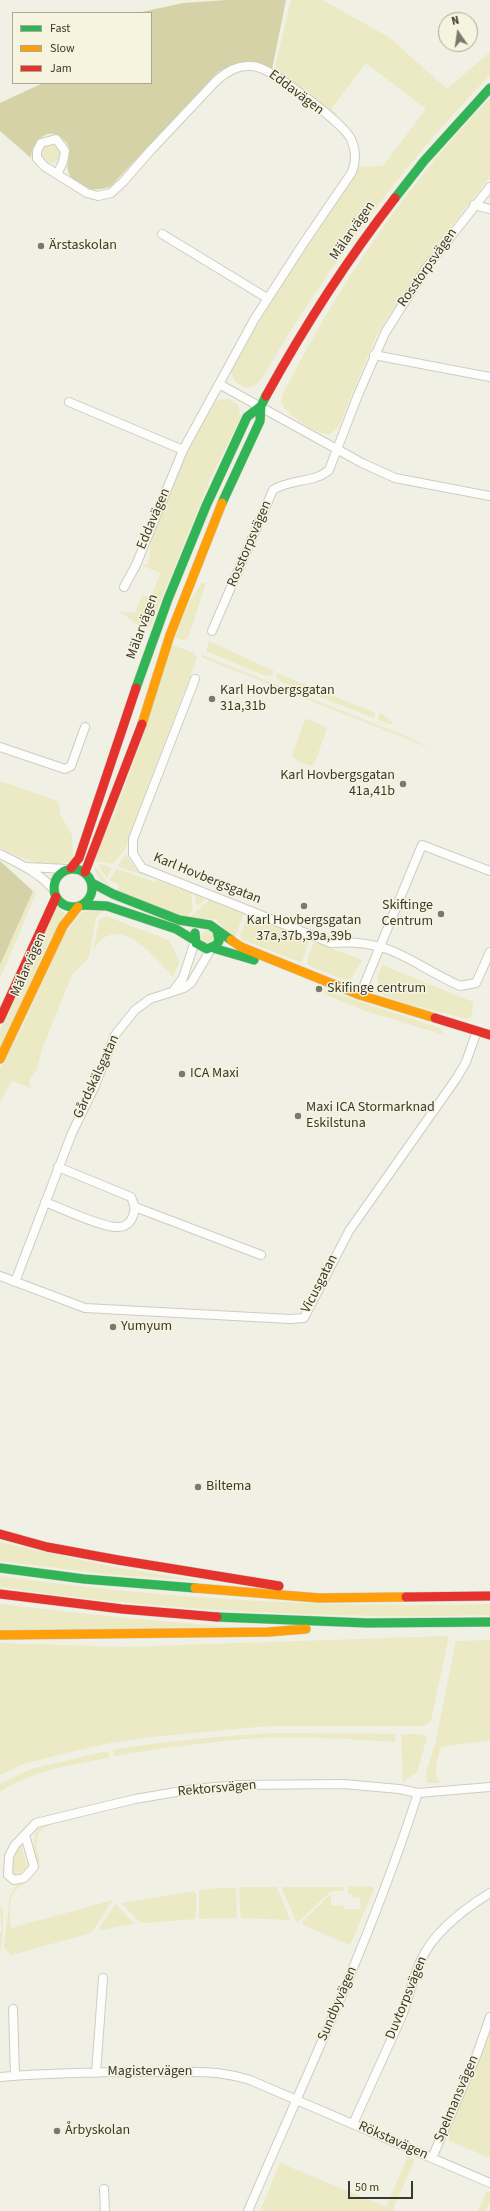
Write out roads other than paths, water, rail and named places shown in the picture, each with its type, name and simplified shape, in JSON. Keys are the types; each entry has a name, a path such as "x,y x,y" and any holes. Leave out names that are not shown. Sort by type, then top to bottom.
{"main road":[{"name":"Mälarvägen","path":"69,869 78,858 142,669 206,506 248,417 261,406 292,349 363,239 424,161 490,88"},
{"name":"Mälarvägen","path":"85,872 139,734 170,635 224,499 260,421 261,406"},
{"path":"360,995 338,992 240,954 212,948 203,949 195,940 176,929 108,906 68,906 55,894 56,879 61,873 69,869 85,872 92,882 114,894 179,920 210,925 241,947 360,995 490,1035"},
{"path":"80,906 92,894 92,882"},
{"name":"Mälarvägen","path":"0,1019 55,894"},
{"name":"Mälarvägen","path":"0,1059 63,926 80,906"},
{"path":"195,940 195,932 204,924"},
{"path":"212,948 219,941 217,930"},
{"path":"0,1534 42,1546 208,1577 299,1588 320,1598"},
{"path":"0,1568 108,1581 320,1598 490,1596"},
{"path":"0,1594 155,1612 365,1623 490,1622"},
{"path":"0,1635 268,1632 365,1623"}],"street":[{"name":"Eddavägen","path":"57,174 87,193 98,196 111,192 123,182 156,144 226,72 249,66 267,71 279,78 344,130 351,140 355,163 352,172 335,199 267,298 219,384 184,450 136,565 124,587"},
{"name":"Rosstorpsvägen","path":"212,631 273,490 286,484 326,473 332,465 337,447 374,355 385,333 426,268 474,205 490,187"},
{"path":"474,205 490,209"},
{"path":"162,234 267,298"},
{"path":"374,355 490,377"},
{"path":"219,384 337,447 362,463 395,478 490,496"},
{"path":"69,402 184,450"},
{"name":"Karl Hovbergsgatan","path":"195,679 133,839 133,854 137,862 142,868 158,875 331,943 359,941 382,946"},
{"path":"0,747 65,768 71,766 74,760 85,727"},
{"path":"360,995 382,946 422,845 490,871"},
{"path":"0,854 26,866 48,883 55,894"},
{"path":"26,866 69,869"},
{"path":"174,990 183,978 195,940"},
{"path":"382,946 398,951 460,986 476,983 490,952"},
{"name":"Gårdskälsgatan","path":"15,1282 58,1167 115,1035 135,1010 150,999 191,983 212,948"},
{"name":"Vicusgatan","path":"0,1276 85,1308 290,1320 304,1318 349,1231 456,1079 466,1062 477,1031"},
{"path":"45,1202 117,1227 128,1224 135,1207 131,1197 58,1167"},
{"path":"135,1207 261,1255"},
{"name":"Rektorsvägen","path":"24,1835 34,1867 24,1878 14,1880 8,1874 9,1856 14,1845 24,1835 36,1823 54,1817 135,1798 237,1785 343,1784 399,1789 418,1794"},
{"path":"418,1794 490,1787"},
{"name":"Sundbyvägen","path":"248,2211 361,1951 396,1864 418,1794"},
{"name":"Duvtorpsvägen","path":"353,2124 401,2016 418,1966 429,1946 461,1914 490,1893"},
{"path":"96,2073 103,1978"},
{"path":"13,2009 15,2076"},
{"name":"Spelmansvägen","path":"432,2158 477,2054 490,2017"},
{"name":"Magistervägen","path":"0,2077 96,2073 217,2072 250,2080 296,2100"},
{"name":"Rökstavägen","path":"296,2100 490,2183"},
{"path":"104,2189 105,2211"}],"place":[{"name":"Ärstaskolan","path":"41,246"},
{"name":"Karl Hovbergsgatan 31a,31b","path":"212,699"},
{"name":"Karl Hovbergsgatan 41a,41b","path":"403,784"},
{"name":"Karl Hovbergsgatan 37a,37b,39a,39b","path":"304,906"},
{"name":"Skiftinge Centrum","path":"441,914"},
{"name":"Skifinge centrum","path":"319,989"},
{"name":"ICA Maxi","path":"182,1074"},
{"name":"Maxi ICA Stormarknad Eskilstuna","path":"298,1116"},
{"name":"Yumyum","path":"113,1327"},
{"name":"Biltema","path":"198,1487"},
{"name":"Årbyskolan","path":"57,2131"}]}
